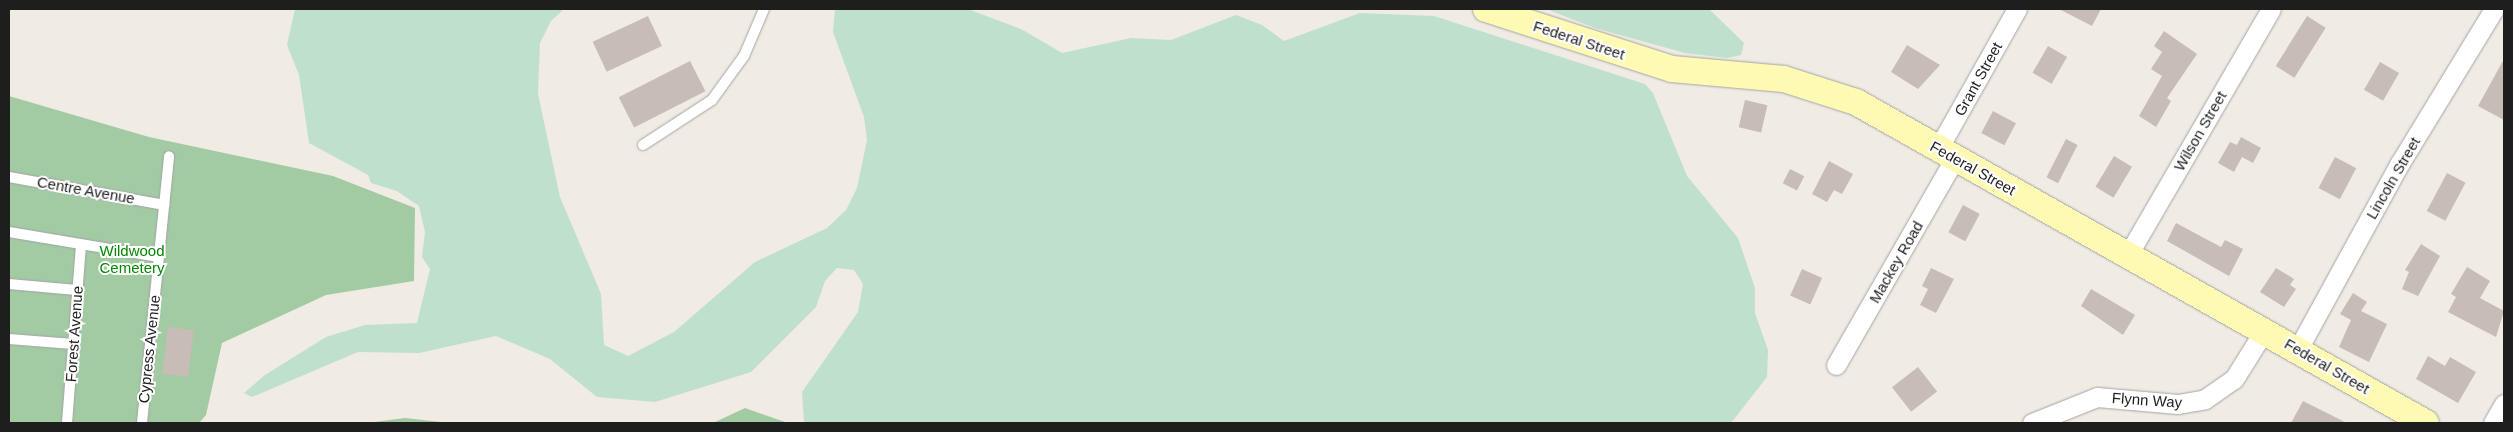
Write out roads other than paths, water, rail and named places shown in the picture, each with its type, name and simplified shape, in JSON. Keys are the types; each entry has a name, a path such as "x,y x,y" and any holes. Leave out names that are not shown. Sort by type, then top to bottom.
{"street":[{"name":"Federal Street","path":"1486,9 1672,69 1784,79 1830,91 2129,253 2426,423"},
{"name":"Grant Street","path":"1947,154 2017,9"},
{"name":"Wilson Street","path":"2129,253 2271,9"},
{"name":"Lincoln Street","path":"2298,349 2400,164 2494,9"},
{"name":"Mackey Road","path":"1836,365 1947,154"},
{"name":"Flynn Way","path":"2032,423 2097,397 2178,404 2205,399 2234,379 2264,331"},
{"path":"2493,423 2504,404"}],"lane":[{"path":"643,145 712,100 744,56 764,9"},
{"name":"Cypress Avenue","path":"142,423 169,156"},
{"name":"Centre Avenue","path":"9,177 164,205"},
{"path":"9,232 158,257"},
{"name":"Forest Avenue","path":"67,423 81,245"},
{"path":"9,284 77,290"},
{"path":"9,339 73,344"}],"park label":[{"name":"Wildwood Cemetery","path":"132,258"}]}
